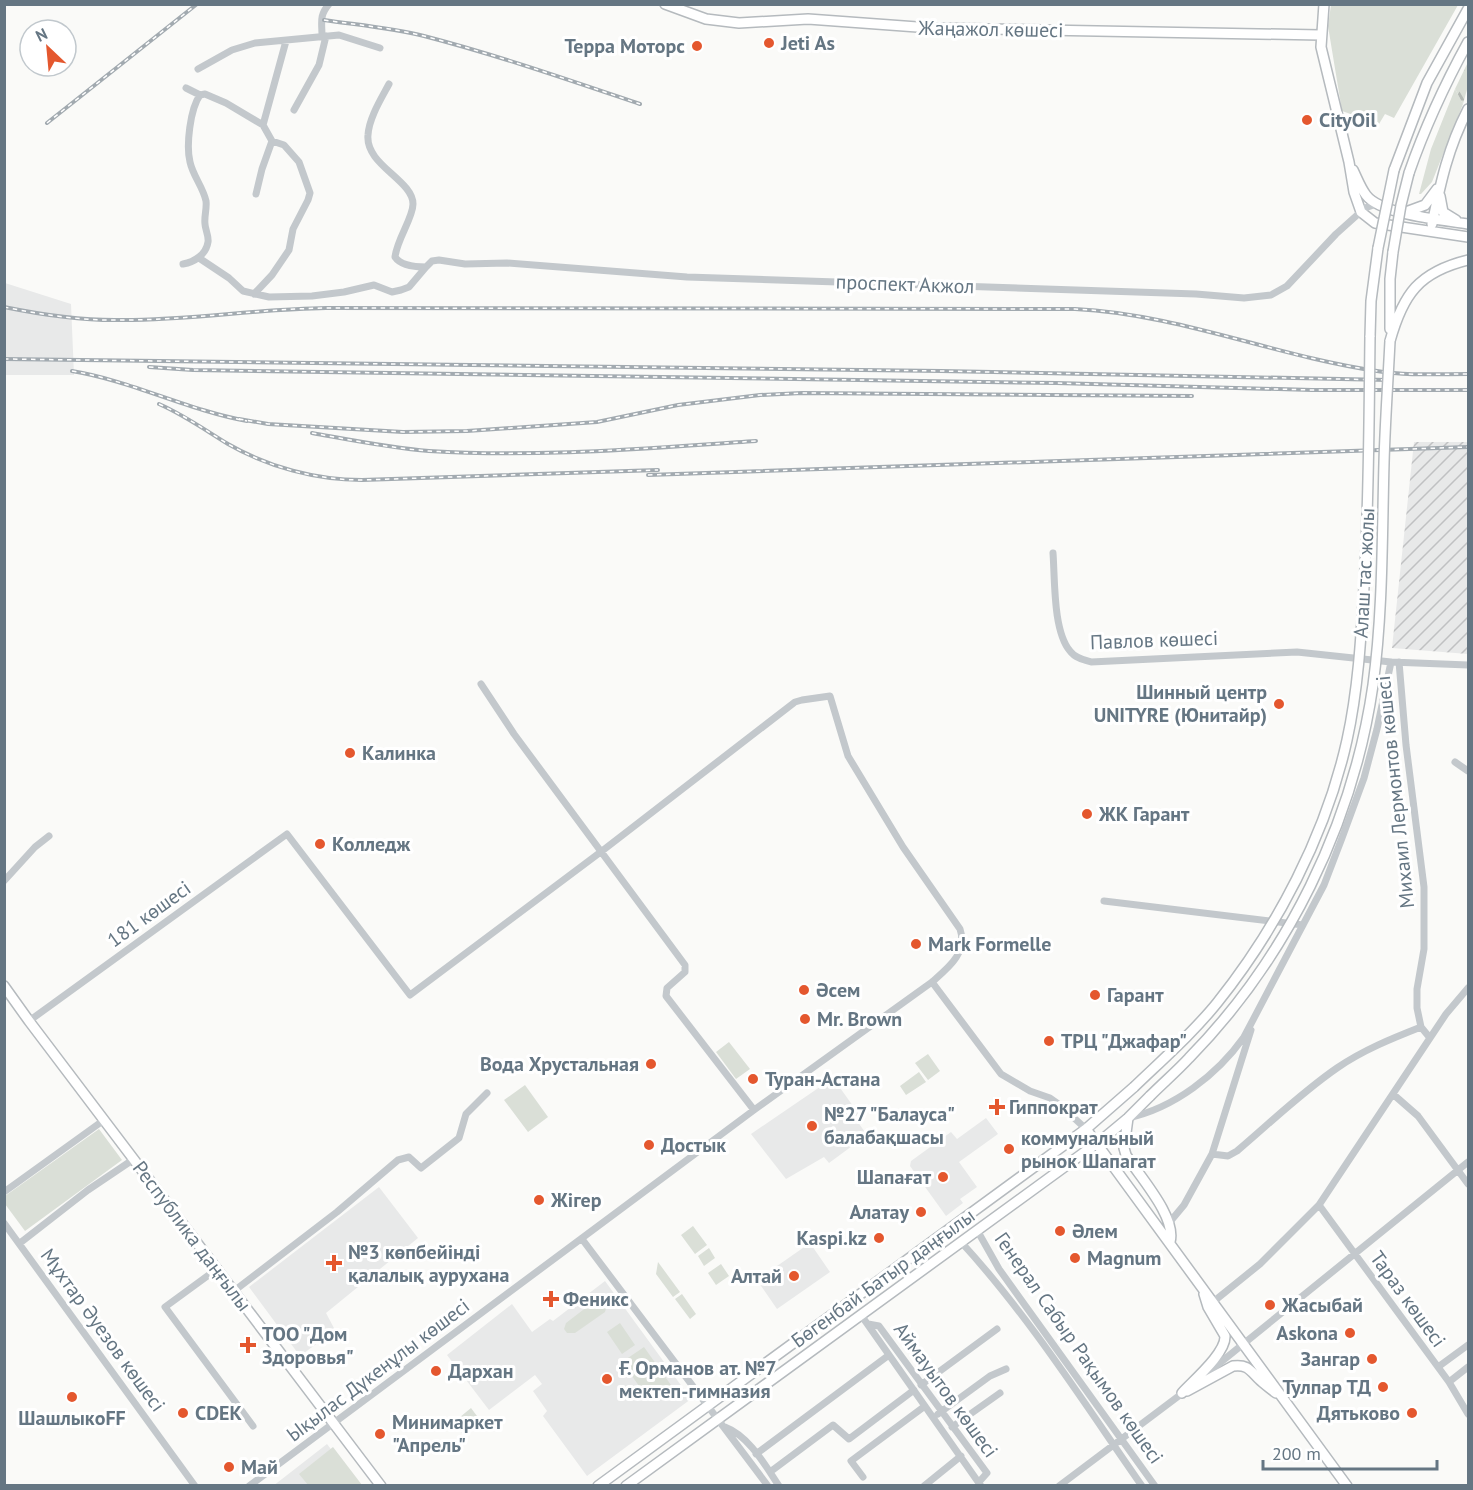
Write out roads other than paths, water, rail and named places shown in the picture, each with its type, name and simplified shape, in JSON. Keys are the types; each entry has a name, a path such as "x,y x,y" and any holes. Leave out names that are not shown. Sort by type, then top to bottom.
{"main road":[{"name":"Жаңажол көшесі","path":"665,4 706,19 739,24 808,19 931,28 1320,35"},
{"path":"1324,4 1320,35 1323,58 1349,162 1354,192 1361,212 1375,223 1468,237"},
{"name":"Алаш тас жолы","path":"1134,1087 1187,1036 1240,972 1273,922 1304,863 1328,804 1347,741 1360,667 1366,544 1371,301 1378,248 1394,170 1427,83 1468,9"},
{"name":"Алаш тас жолы","path":"1150,1096 1189,1058 1240,998 1265,963 1308,891 1334,835 1354,774 1372,686 1380,613 1390,341 1390,279 1393,252 1409,173 1444,85 1468,42"},
{"path":"1430,232 1451,144 1468,109"},
{"path":"1349,162 1367,196 1376,204 1403,213 1466,223"},
{"path":"1403,213 1417,210 1425,205 1440,185"},
{"path":"1440,185 1443,212 1466,223"},
{"path":"1390,341 1400,308 1411,292 1424,279 1441,269 1468,260"},
{"name":"Республика даңғылы","path":"4,986 381,1485"},
{"name":"Бөгенбай Батыр даңғылы","path":"598,1485 708,1407 1086,1129 1134,1087"},
{"name":"Бөгенбай Батыр даңғылы","path":"626,1485 1096,1144 1128,1118 1150,1096"},
{"path":"1128,1118 1126,1155 1154,1196 1168,1223 1172,1234 1170,1242"},
{"path":"1086,1129 1347,1485"},
{"path":"1182,1393 1218,1354 1225,1342 1225,1336 1208,1307 1203,1287"},
{"path":"1182,1393 1233,1366 1241,1365 1248,1367 1261,1381 1283,1398"}],"street":[{"path":"294,110 319,65 324,36 321,16 329,4"},
{"path":"198,69 232,50 255,43 339,35 380,48"},
{"path":"263,125 286,41"},
{"path":"199,258 229,278 243,291 269,297 303,297 344,292 374,285 392,291 409,286 422,267 408,265 397,260 395,256 399,238 412,208 412,198 402,184 378,160 368,142 374,115 389,84"},
{"path":"186,88 226,103 263,125 272,141 284,145 299,162 310,193 293,229 289,250 272,275 254,294"},
{"path":"183,264 199,258 208,243 205,225 206,201 189,161 188,143 195,104 200,95"},
{"path":"255,194 261,169 272,141"},
{"name":"проспект Акжол","path":"422,267 439,260 465,264 507,263 687,277 1260,297 1271,295 1287,286 1336,234 1361,212 1376,204"},
{"name":"Павлов көшесі","path":"1053,553 1062,636 1071,652 1081,659 1091,662 1125,662 1297,652 1390,662"},
{"path":"1128,1118 1146,1114 1187,1092 1230,1056 1244,1037 1324,885 1364,778 1377,729 1390,662 1468,665"},
{"name":"Михаил Лермонтов көшесі","path":"1399,662 1406,745 1424,887 1424,949 1417,989 1417,1008 1421,1028"},
{"path":"481,684 514,734 685,965 685,972 667,988 666,996 754,1110"},
{"name":"Ықылас Дүкенұлы көшесі","path":"249,1485 754,1110 932,982 962,949 962,936 936,892 903,847 848,756 830,696 795,702 602,851"},
{"path":"1455,762 1468,771"},
{"name":"181 көшесі","path":"29,1021 288,834 410,995 602,851"},
{"path":"4,881 35,846 49,836"},
{"path":"1104,901 1244,916 1303,925"},
{"path":"932,982 1001,1074 1030,1091 1050,1098 1086,1129"},
{"path":"1213,1302 1260,1264 1319,1205 1446,1014 1468,988"},
{"path":"1168,1223 1184,1205 1212,1154 1257,1014"},
{"path":"1212,1154 1228,1156 1237,1151 1299,1097 1338,1067 1398,1036 1421,1028 1430,1038"},
{"path":"234,1291 337,1212 398,1160 409,1157 421,1168 459,1137 466,1114 487,1093"},
{"path":"1394,1095 1418,1116 1468,1184"},
{"path":"4,1192 104,1120"},
{"path":"20,1243 87,1190 134,1159"},
{"path":"1059,1485 1245,1345 1468,1162"},
{"name":"Тараз көшесі","path":"1319,1205 1449,1382 1468,1414"},
{"name":"Мұхтар Әуезов көшесі","path":"5,1223 195,1485"},
{"name":"Генерал Сабыр Рақымов көшесі","path":"977,1230 999,1269 1155,1485"},
{"path":"582,1239 768,1485"},
{"name":"Генерал Сабыр Рақымов көшесі","path":"961,1242 991,1275 1142,1485"},
{"path":"217,1269 165,1307 252,1426"},
{"path":"991,1275 999,1269"},
{"name":"Аймауытов көшесі","path":"861,1315 980,1484 987,1473 879,1326 868,1324"},
{"path":"921,1385 997,1329"},
{"path":"1438,1367 1468,1346"},
{"path":"756,1454 889,1355"},
{"path":"1449,1382 1468,1367"},
{"path":"933,1417 990,1376 1006,1369"},
{"path":"770,1472 833,1425 849,1439 914,1390"},
{"path":"952,1427 1000,1393"},
{"path":"863,1477 851,1461 925,1406"},
{"path":"725,1427 735,1431 779,1485"},
{"name":"Аймауытов көшесі","path":"924,1485 961,1456"}],"railway":[{"path":"47,123 197,4"},
{"path":"324,20 387,29 451,43 640,104"},
{"path":"4,307 93,320 148,320 326,308 1075,309 1113,312 1151,319 1301,356 1388,373 1468,374"},
{"path":"4,359 941,371 1388,380"},
{"path":"149,367 193,370 1056,383 1312,390 1468,390"},
{"path":"72,371 116,381 203,410 247,421"},
{"path":"239,419 268,424 403,432 467,431 597,422 678,405 760,395 802,393 1192,396"},
{"path":"159,404 243,452 293,471 327,478 362,480 658,470"},
{"path":"312,433 400,448 470,453 593,451 756,441"},
{"path":"648,475 1468,447"}],"place":[{"name":"Jeti As","path":"769,43"},
{"name":"Терра Моторс","path":"697,46"},
{"name":"CityOil","path":"1307,120"},
{"name":"Шинный центр UNITYRE (Юнитайр)","path":"1279,704"},
{"name":"Калинка","path":"350,753"},
{"name":"ЖК Гарант","path":"1087,814"},
{"name":"Колледж","path":"320,844"},
{"name":"Mark Formelle","path":"916,944"},
{"name":"Әсем","path":"804,990"},
{"name":"Гарант","path":"1095,995"},
{"name":"Mr. Brown","path":"805,1019"},
{"name":"ТРЦ \"Джафар\"","path":"1049,1041"},
{"name":"Вода Хрустальная","path":"651,1064"},
{"name":"Туран-Астана","path":"753,1079"},
{"name":"Гиппократ","path":"997,1107"},
{"name":"№27 \"Балауса\" балабақшасы","path":"812,1126"},
{"name":"Достык","path":"649,1145"},
{"name":"коммунальный рынок Шапагат","path":"1009,1149"},
{"name":"Шапағат","path":"943,1177"},
{"name":"Жiгер","path":"539,1200"},
{"name":"Алатау","path":"921,1212"},
{"name":"Әлем","path":"1060,1231"},
{"name":"Kaspi.kz","path":"879,1238"},
{"name":"Magnum","path":"1075,1258"},
{"name":"№3 көпбейінді қалалық аурухана","path":"334,1263"},
{"name":"Алтай","path":"794,1276"},
{"name":"Феникс","path":"551,1299"},
{"name":"Жасыбай","path":"1270,1305"},
{"name":"Askona","path":"1350,1333"},
{"name":"ТОО \"Дом Здоровья\"","path":"248,1345"},
{"name":"Зангар","path":"1372,1359"},
{"name":"Дархан","path":"436,1371"},
{"name":"Ғ. Орманов ат. №7 мектеп-гимназия","path":"607,1379"},
{"name":"Тулпар ТД","path":"1383,1387"},
{"name":"ШашлыкoFF","path":"72,1397"},
{"name":"CDEK","path":"183,1413"},
{"name":"Дятьково","path":"1412,1413"},
{"name":"Минимаркет \"Апрель\"","path":"380,1434"},
{"name":"Май","path":"229,1467"}]}
